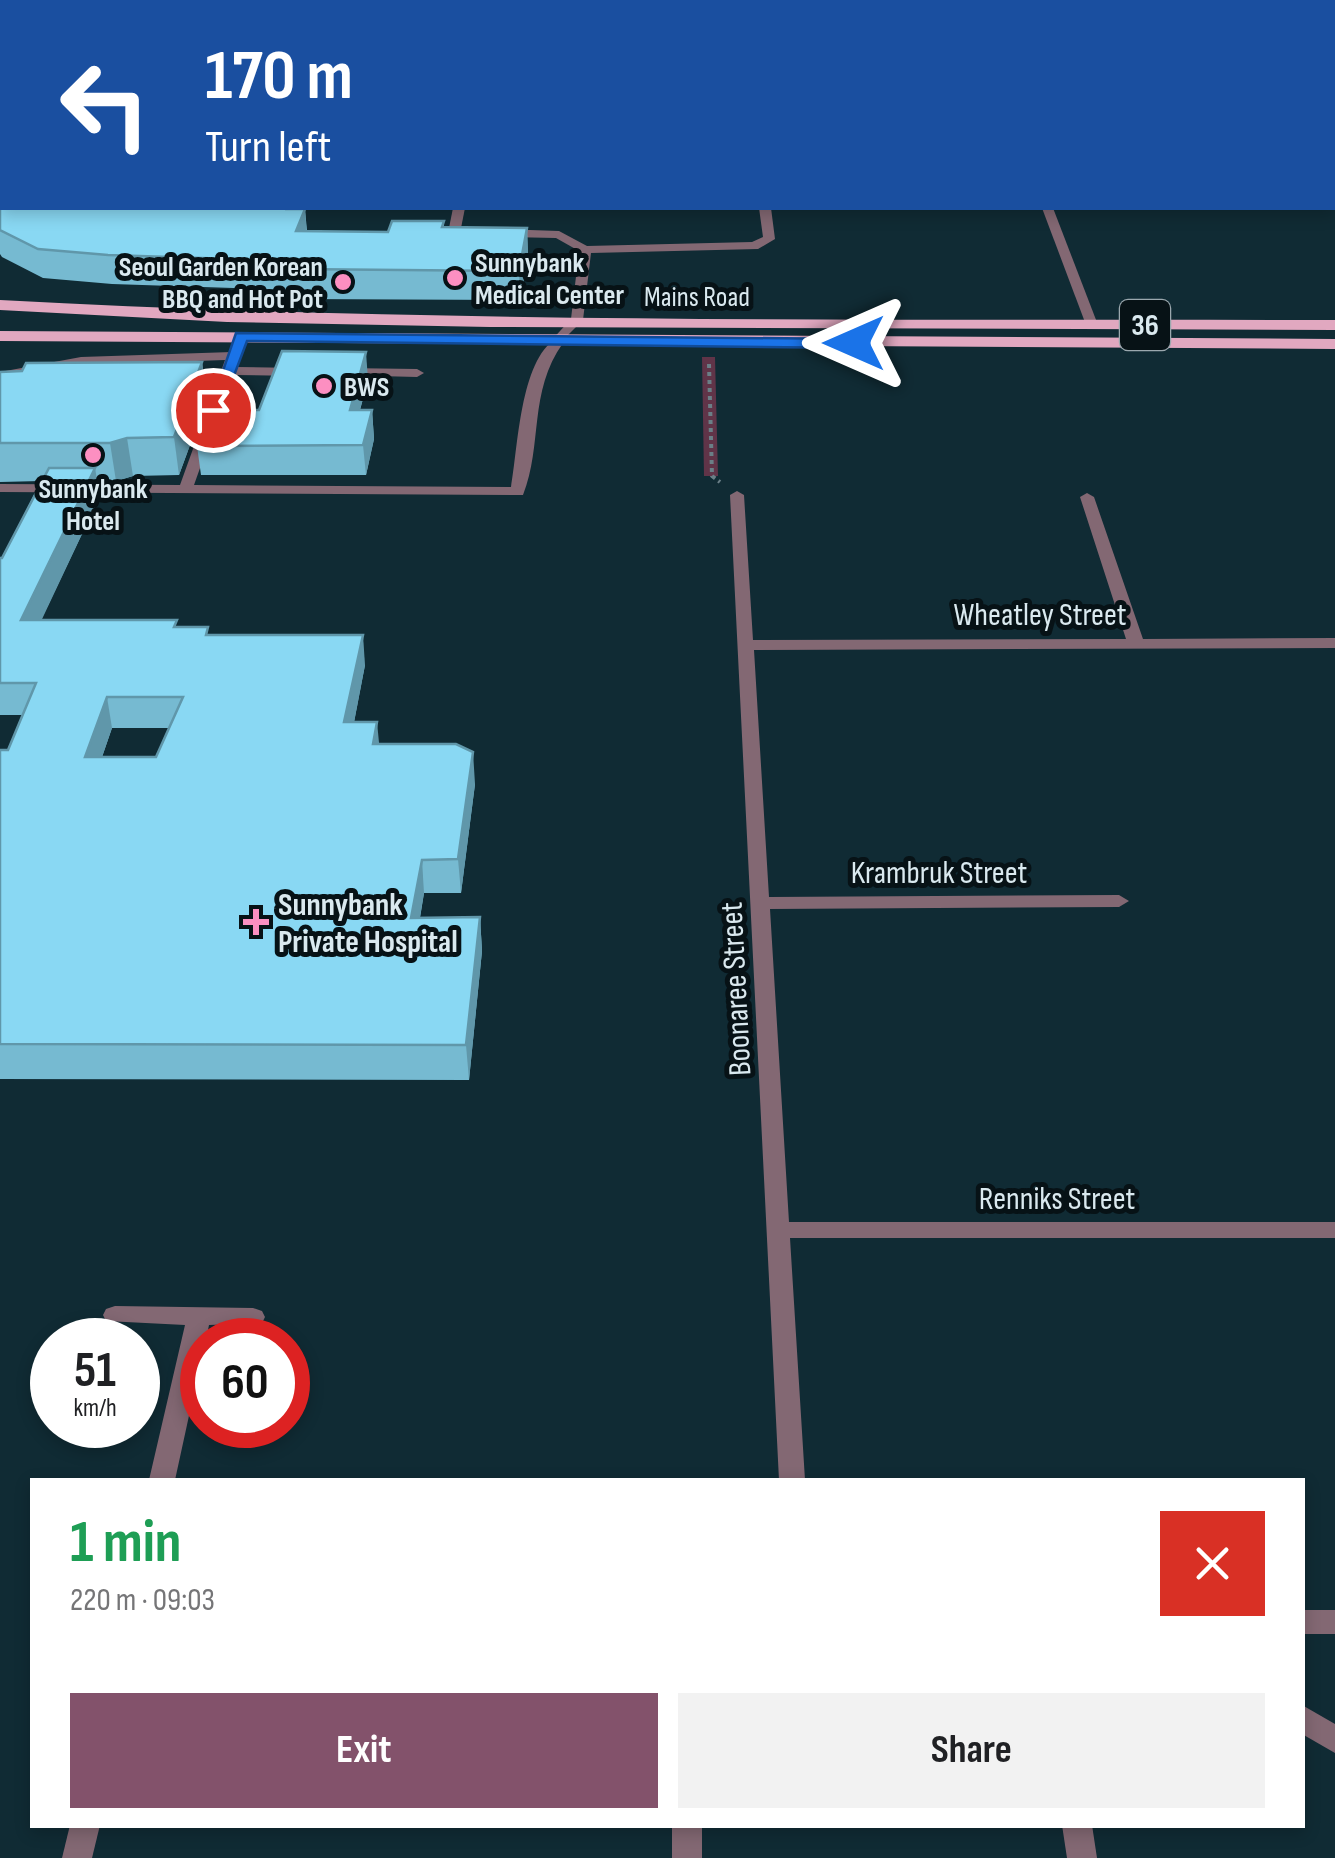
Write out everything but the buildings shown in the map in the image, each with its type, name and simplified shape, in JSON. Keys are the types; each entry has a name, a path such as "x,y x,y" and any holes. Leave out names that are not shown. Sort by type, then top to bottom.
{"main road":[{"name":"Mains Road","path":"0,305 227,317 575,324 1335,326"},
{"name":"Mains Road","path":"1,333 556,342 1335,344"}],"street":[{"path":"454,233 459,210"},
{"path":"488,233 559,234 585,250 754,246 769,239 765,210"},
{"path":"1047,210 1092,325"},
{"path":"435,233 471,233"},
{"path":"0,488 518,492 538,374 545,354 575,324 585,250"},
{"path":"185,491 241,336"},
{"path":"0,376 81,361 417,373"},
{"name":"Boonaree Street","path":"737,495 792,1478"},
{"path":"1087,497 1136,643"},
{"name":"Wheatley Street","path":"745,644 1335,643"},
{"name":"Krambruk Street","path":"760,903 1120,901"},
{"name":"Renniks Street","path":"778,1230 1335,1230"},
{"path":"115,1315 254,1316"},
{"path":"162,1478 199,1316"},
{"path":"1305,1622 1335,1622"},
{"path":"1305,1720 1335,1740"},
{"path":"78,1858 83,1828"},
{"path":"686,1828 687,1858"},
{"path":"1077,1828 1082,1858"}],"path":[{"path":"709,352 712,476 737,495"}],"shaded area":[{"path":"702,357 715,357 718,476 704,476"}],"place":[{"name":"Sunnybank Medical Center","path":"455,278"},
{"name":"Seoul Garden Korean BBQ and Hot Pot","path":"343,282"},
{"name":"BWS","path":"324,386"},
{"name":"Sunnybank Hotel","path":"93,455"},
{"name":"Sunnybank Private Hospital","path":"256,922"}],"route":[{"path":"213,410 241,336 584,343 854,343"}]}
